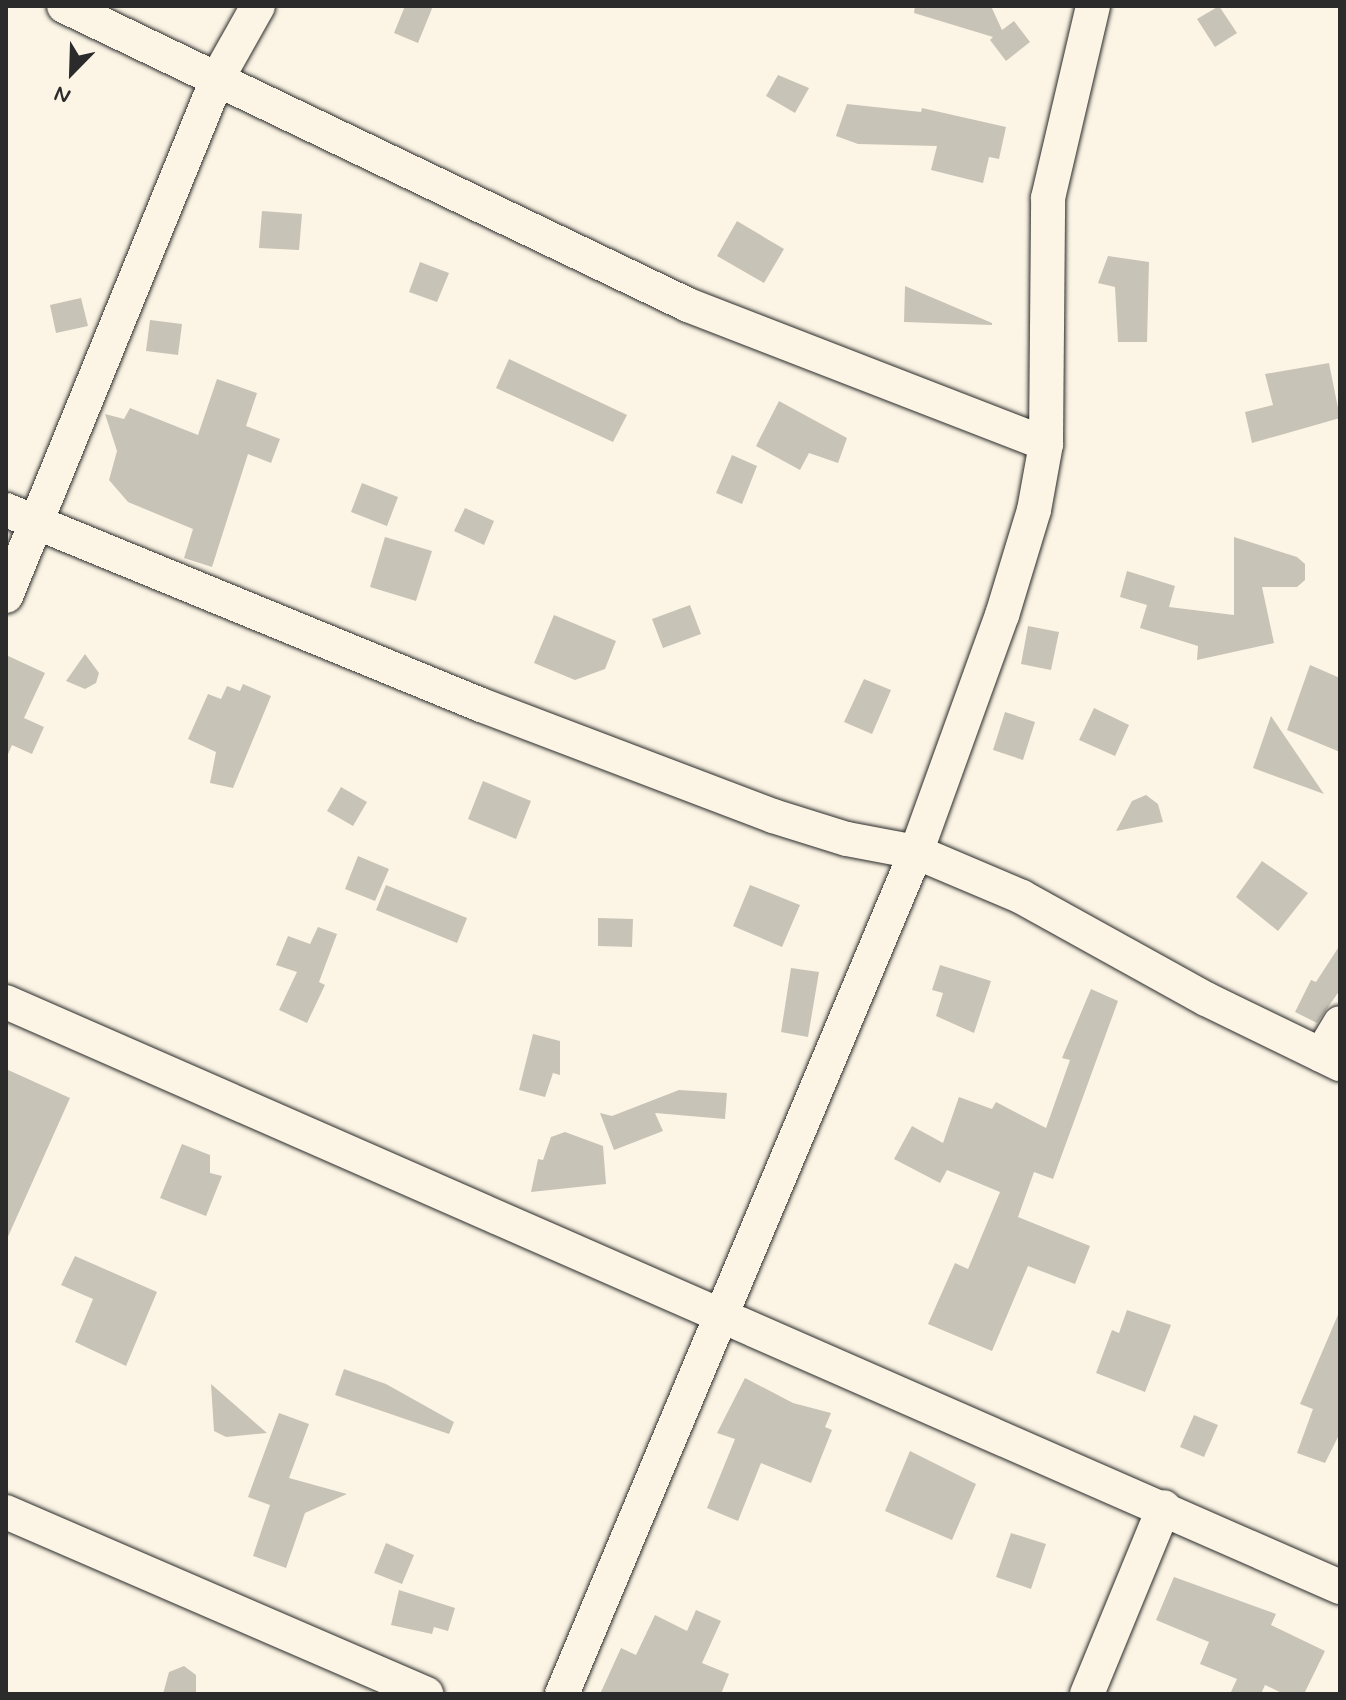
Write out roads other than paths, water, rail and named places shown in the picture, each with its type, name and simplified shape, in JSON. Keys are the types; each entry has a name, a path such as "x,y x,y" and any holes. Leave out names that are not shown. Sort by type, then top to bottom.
{"street":[{"path":"64,6 218,77 335,140 688,305 1046,444"},
{"path":"6,596 218,77 258,6"},
{"path":"562,1694 725,1313 916,852 1002,615 1034,510 1046,444 1048,198 1093,6"},
{"path":"6,510 481,705 758,811 847,839 916,852 1022,897 1206,999 1331,1059 1340,1023"},
{"path":"6,1002 725,1313 1340,1587"},
{"path":"1087,1694 1164,1507"},
{"path":"6,1512 426,1694"}]}
